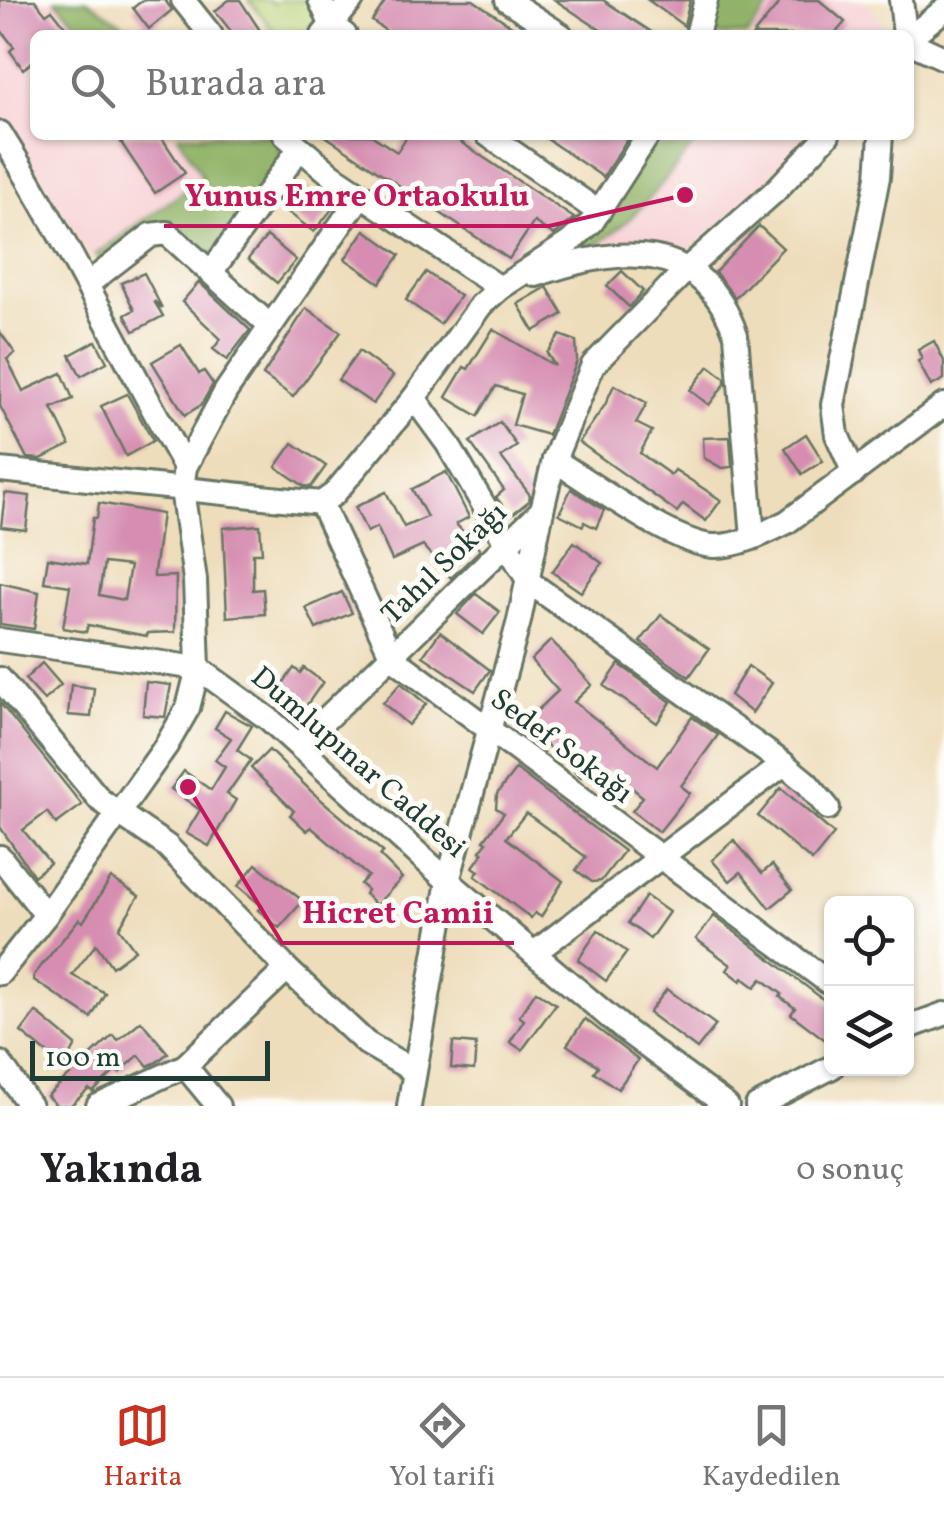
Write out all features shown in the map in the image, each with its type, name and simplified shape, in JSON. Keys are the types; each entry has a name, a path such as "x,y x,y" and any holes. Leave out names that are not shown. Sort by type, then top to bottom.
{"street":[{"path":"183,0 208,30"},
{"path":"320,0 333,30"},
{"path":"334,30 352,0"},
{"path":"507,0 553,30"},
{"path":"698,30 706,0"},
{"path":"901,0 907,30"},
{"path":"914,33 944,10"},
{"path":"914,41 944,58"},
{"path":"0,972 46,915 179,726 198,668 195,580 184,478 88,283 1,137"},
{"path":"495,140 599,212"},
{"path":"1,467 184,478 321,503 334,494 414,398 468,320 500,288 570,243 599,212 645,140"},
{"name":"Tahıl Sokağı","path":"299,746 542,510 554,460 592,365 823,140"},
{"path":"854,473 837,435 833,405 878,177 881,140"},
{"path":"212,271 292,142 361,195 500,288"},
{"path":"184,478 214,408 361,195"},
{"path":"88,283 156,232 167,233 270,326"},
{"path":"500,288 572,262 623,253 672,260 687,269 723,306 736,335 753,537"},
{"path":"414,398 447,443 529,582 784,764 828,808"},
{"path":"554,460 668,530 698,543 724,546 787,522 944,405"},
{"name":"Sedef Sokağı","path":"321,503 392,657 824,979"},
{"path":"410,1106 448,881 529,582 542,510"},
{"name":"Dumlupınar Caddesi","path":"0,640 198,668 270,720 448,881 626,1031 727,1106"},
{"path":"0,679 82,781 116,812 167,846 286,969 366,1042 414,1072"},
{"path":"534,953 784,764"},
{"path":"0,856 46,915"},
{"path":"98,1106 184,1066 286,969"},
{"path":"914,1025 944,1014"},
{"path":"0,1063 30,1106"},
{"path":"184,1066 218,1106"},
{"path":"757,1106 824,1071"}],"shaded area":[{"path":"0,0 87,0 132,30 30,30 30,140 273,140 281,152 172,226 101,261 96,254 90,258 0,115"},
{"path":"713,0 864,0 885,30 705,30"},
{"path":"652,140 809,140 764,186 685,253 597,244 576,255"}],"green space":[{"path":"55,0 87,0 132,30 84,30"},
{"path":"249,0 270,0 273,4 280,0 310,0 319,15 309,30 273,30"},
{"path":"713,0 775,0 751,30 705,30"},
{"path":"181,140 274,140 279,145 280,161 210,259 181,235 101,261 96,254 203,178"},
{"path":"651,140 697,140 620,227 581,252 562,255"}],"building":[{"path":"0,0 35,0 46,14 52,10 68,30 30,30 30,64 23,69 10,51 14,47 0,29"},
{"path":"143,0 165,0 172,10 149,29 133,8"},
{"path":"229,0 240,0 260,30 230,30 215,11"},
{"path":"386,0 473,0 518,30 385,30 372,21"},
{"path":"555,0 603,0 648,30 600,30"},
{"path":"648,0 690,0 684,26"},
{"path":"782,0 819,0 845,22 838,30 757,30"},
{"path":"119,140 163,140 185,173 155,193"},
{"path":"331,140 379,140 397,152 405,140 457,140 574,218 554,235 534,222 509,259"},
{"path":"548,140 627,140 603,177"},
{"path":"302,185 332,209 314,232 284,209"},
{"path":"759,226 783,248 735,298 715,272"},
{"path":"365,230 400,255 380,283 345,259"},
{"path":"267,236 296,260 277,283 248,259"},
{"path":"622,271 643,291 629,307 607,286"},
{"path":"426,272 460,296 440,324 406,300"},
{"path":"144,273 163,316 134,331 125,315 134,310 121,283"},
{"path":"199,282 250,330 227,360 213,349 221,339 182,302"},
{"path":"547,287 563,314 534,331 518,304"},
{"path":"306,308 341,332 293,397 263,375"},
{"path":"493,329 555,366 547,353 560,335 576,341 577,361 548,435 513,425 522,394 496,386 478,416 446,397"},
{"path":"0,332 15,353 7,359 23,391 62,373 73,399 52,408 70,445 41,459 27,458 0,406"},
{"path":"96,341 107,362 81,376 70,355"},
{"path":"934,341 944,361 944,379 931,386 918,361 922,359 918,350"},
{"path":"181,345 199,374 204,371 213,384 201,405 185,415 152,362"},
{"path":"359,351 393,376 373,404 338,380"},
{"path":"709,366 725,378 725,384 709,405 690,390"},
{"path":"614,385 647,403 636,423 652,431 640,453 671,475 675,470 721,500 706,521 683,504 677,512 579,442"},
{"path":"127,394 153,441 126,456 101,406"},
{"path":"500,422 517,446 501,457 530,495 529,501 510,516 496,497 504,490 470,442"},
{"path":"806,434 823,461 802,474 785,448"},
{"path":"730,437 732,467 722,468 704,458 703,438"},
{"path":"293,443 326,466 311,487 276,467"},
{"path":"446,472 469,517 456,524 480,550 451,578 423,546 392,560 377,527 367,532 355,507 386,492 404,527 427,517 412,489"},
{"path":"571,489 604,510 596,528 559,514"},
{"path":"5,493 30,496 26,530 1,527"},
{"path":"99,503 162,514 154,577 176,576 175,632 147,636 88,625 86,632 63,628 70,586 44,582 48,558 87,564 93,518 97,518","holes":["104,563 130,566 124,600 99,595"]},
{"path":"260,525 262,553 253,553 253,590 263,589 265,614 227,617 223,528"},
{"path":"574,542 602,563 581,592 552,572"},
{"path":"0,583 39,592 34,629 0,624"},
{"path":"342,592 352,613 316,629 306,608"},
{"path":"476,594 500,612 483,634 457,614"},
{"path":"661,615 709,649 689,677 640,642"},
{"path":"440,632 490,670 475,691 423,656"},
{"path":"551,640 592,685 574,702 657,767 692,717 718,735 681,786 690,793 659,832 632,811 643,797 608,768 604,774 592,764 581,777 523,724 558,691 531,660"},
{"path":"42,663 61,685 44,700 25,679"},
{"path":"619,664 671,702 657,723 604,686"},
{"path":"748,666 772,683 752,713 730,695"},
{"path":"294,668 300,673 304,668 323,682 301,713 281,699 285,694 279,689"},
{"path":"146,682 171,685 165,717 143,715"},
{"path":"401,683 426,704 408,725 383,703"},
{"path":"71,685 94,688 91,717 68,715"},
{"path":"0,703 82,805 56,824 47,812 23,830 50,863 34,876 0,827"},
{"path":"225,711 252,726 237,750 251,760 227,794 236,800 209,846 186,833 200,810 171,789 184,771 211,790 225,767 215,760 231,738 215,728"},
{"path":"269,750 383,852 380,856 402,878 376,905 360,884 368,876 311,827 307,831 290,815 294,811 251,768"},
{"path":"516,769 624,851 601,881 592,882 576,870 586,857 526,813 506,838 563,881 541,917 535,913 531,918 475,876 479,871 473,867 483,853 480,851 487,842 484,840 504,813 496,808 497,794"},
{"path":"781,788 834,834 812,861 758,816"},
{"path":"734,840 762,873 772,865 792,890 770,908 741,872 730,881 712,860"},
{"path":"256,864 303,901 279,928 258,910 262,906 238,886"},
{"path":"111,878 139,896 119,928 135,950 112,967 96,944 72,975 105,993 91,1018 34,980 34,975 79,919 83,922"},
{"path":"646,896 669,912 650,939 628,923"},
{"path":"714,916 824,1000 824,1039 791,1014 795,1008 780,997 782,994 762,979 755,987 743,978 741,981 727,970 731,965 696,939"},
{"path":"598,930 627,952 606,981 578,960"},
{"path":"667,989 716,1025 697,1049 649,1013"},
{"path":"536,991 556,1004 522,1050 510,1042 524,1020 519,1016"},
{"path":"36,1012 76,1045 64,1067 21,1032"},
{"path":"585,1019 638,1060 618,1089 594,1072 598,1066 567,1045"},
{"path":"141,1021 168,1053 157,1062 148,1066 139,1055 70,1106 57,1106 47,1096 113,1035 118,1040"},
{"path":"453,1042 476,1044 474,1070 451,1068"}],"place":[{"name":"Yunus Emre Ortaokulu","path":"685,195"},
{"name":"Hicret Camii","path":"188,787"}]}
